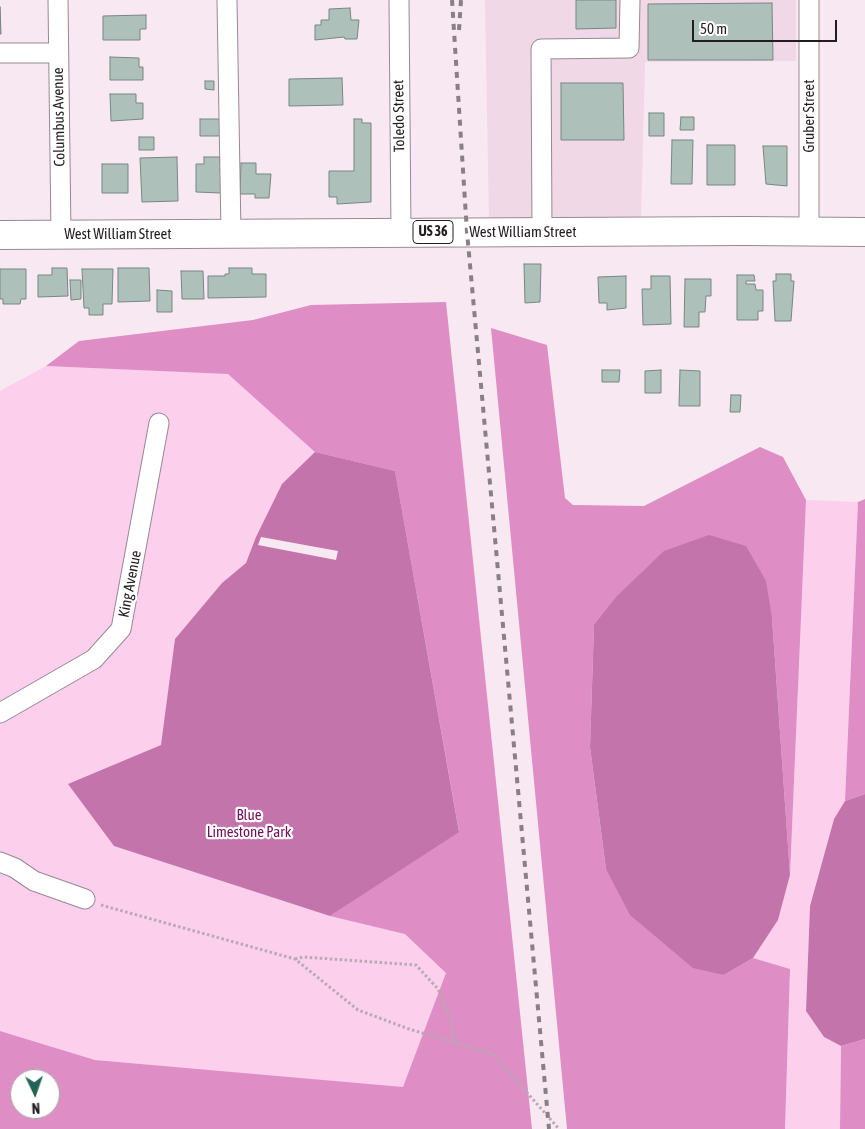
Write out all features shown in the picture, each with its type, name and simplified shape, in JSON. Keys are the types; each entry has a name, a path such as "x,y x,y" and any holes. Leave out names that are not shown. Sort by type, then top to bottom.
{"highway":[{"name":"West William Street","path":"0,235 401,232 865,232"}],"street":[{"name":"Columbus Avenue","path":"58,0 61,234"},
{"path":"227,0 231,233"},
{"name":"Toledo Street","path":"399,0 401,232"},
{"path":"542,232 541,50 629,48 630,0"},
{"name":"Gruber Street","path":"809,0 809,231"},
{"path":"0,53 58,53"},
{"name":"King Avenue","path":"0,713 94,659 121,628 159,423"},
{"path":"0,862 15,868 34,881 85,899"}],"path":[{"path":"85,899 94,905 104,905 295,959 313,958 416,965 438,989 451,1019 454,1043"},
{"path":"295,959 358,1010 409,1029 493,1054 559,1129"}],"shaded area":[{"path":"485,0 796,0 796,61 645,62 641,220 489,223"},
{"path":"446,302 532,1129 0,1129 0,1031 95,1060 403,1087 446,973 405,934 330,916 459,831 395,471 315,452 228,374 46,366 79,341 253,320 311,305"},
{"path":"491,328 547,345 565,498 573,505 644,506 760,447 783,457 806,500 790,875 772,618 594,625 590,747 606,869 724,975 753,958 790,969 785,1129 567,1129"},
{"path":"315,452 395,471 459,832 330,916 114,846 68,784 161,745 175,639 222,583 246,563 256,537 282,484"},
{"path":"865,499 865,794 845,801 858,502"},
{"path":"709,535 746,546 766,581 772,618 790,875 778,920 753,958 724,975 693,968 630,915 606,869 590,747 594,625 616,597 664,551"},
{"path":"865,794 865,1039 841,1046 824,1037 806,1011 810,906 834,819 845,801"},
{"path":"865,1039 865,1129 840,1129 841,1046"}],"green space":[{"name":"Blue Limestone Park","path":"46,366 455,383 529,1099 95,1060 0,1031 0,391"},
{"path":"806,500 858,502 845,801 834,819 810,906 806,1010 824,1037 841,1046 840,1129 785,1129 790,970 753,958 778,920 790,875"}],"pier":[{"path":"261,537 338,551 336,560 258,545"}],"building":[{"path":"576,0 616,0 616,28 576,29"},
{"path":"772,3 773,60 648,60 648,4"},
{"path":"350,8 351,20 359,20 357,39 345,39 344,37 315,40 315,25 321,25 321,20 329,20 329,9"},
{"path":"146,15 146,29 140,29 140,40 103,40 103,16"},
{"path":"110,57 139,58 139,67 143,67 143,80 110,80"},
{"path":"342,78 343,105 289,106 289,79"},
{"path":"205,81 214,81 214,90 205,89"},
{"path":"561,83 623,83 624,140 561,140"},
{"path":"110,94 136,94 136,103 143,103 143,119 111,121"},
{"path":"649,113 664,113 664,136 649,136"},
{"path":"681,117 694,117 694,130 680,130"},
{"path":"200,119 220,119 220,136 200,136"},
{"path":"354,119 362,119 362,123 371,123 371,202 337,204 337,197 329,197 329,171 354,171"},
{"path":"139,137 154,137 154,150 139,150"},
{"path":"672,140 693,140 692,184 671,184"},
{"path":"707,145 735,145 735,185 707,185"},
{"path":"763,146 787,146 787,186 766,184"},
{"path":"177,157 178,201 142,202 140,158"},
{"path":"204,157 220,157 221,193 196,192 196,164 204,164"},
{"path":"241,163 256,163 256,174 271,174 269,198 255,198 255,194 240,194"},
{"path":"102,164 128,164 128,193 102,193"},
{"path":"524,264 541,264 540,302 525,303"},
{"path":"52,268 67,268 68,296 38,297 38,275 52,275"},
{"path":"118,268 149,268 150,301 118,302"},
{"path":"229,268 252,268 252,274 266,274 266,297 208,298 208,276 225,276 225,274 229,274"},
{"path":"0,269 26,269 26,299 21,299 20,304 3,304 3,299 0,299"},
{"path":"82,269 113,269 112,304 103,304 103,315 89,315 89,308 84,308"},
{"path":"181,271 203,271 204,299 182,299"},
{"path":"776,274 791,274 791,281 794,281 791,321 775,321 773,281 776,281"},
{"path":"737,275 754,275 755,281 746,281 746,284 755,284 756,290 763,290 763,311 758,311 758,320 737,320"},
{"path":"626,276 626,308 607,310 607,303 599,303 598,277"},
{"path":"651,276 670,276 671,324 643,325 642,289 651,289"},
{"path":"685,279 711,279 711,296 706,296 705,312 699,312 699,327 684,327"},
{"path":"70,280 81,280 81,299 71,300"},
{"path":"157,290 172,291 172,312 157,312"},
{"path":"602,370 620,370 619,382 602,382"},
{"path":"661,370 661,393 645,393 645,371"},
{"path":"680,370 700,371 700,406 679,406"},
{"path":"731,395 741,395 740,412 730,412"}],"railway":[{"path":"452,0 467,232 549,1129"},
{"path":"459,30 461,0"}]}
